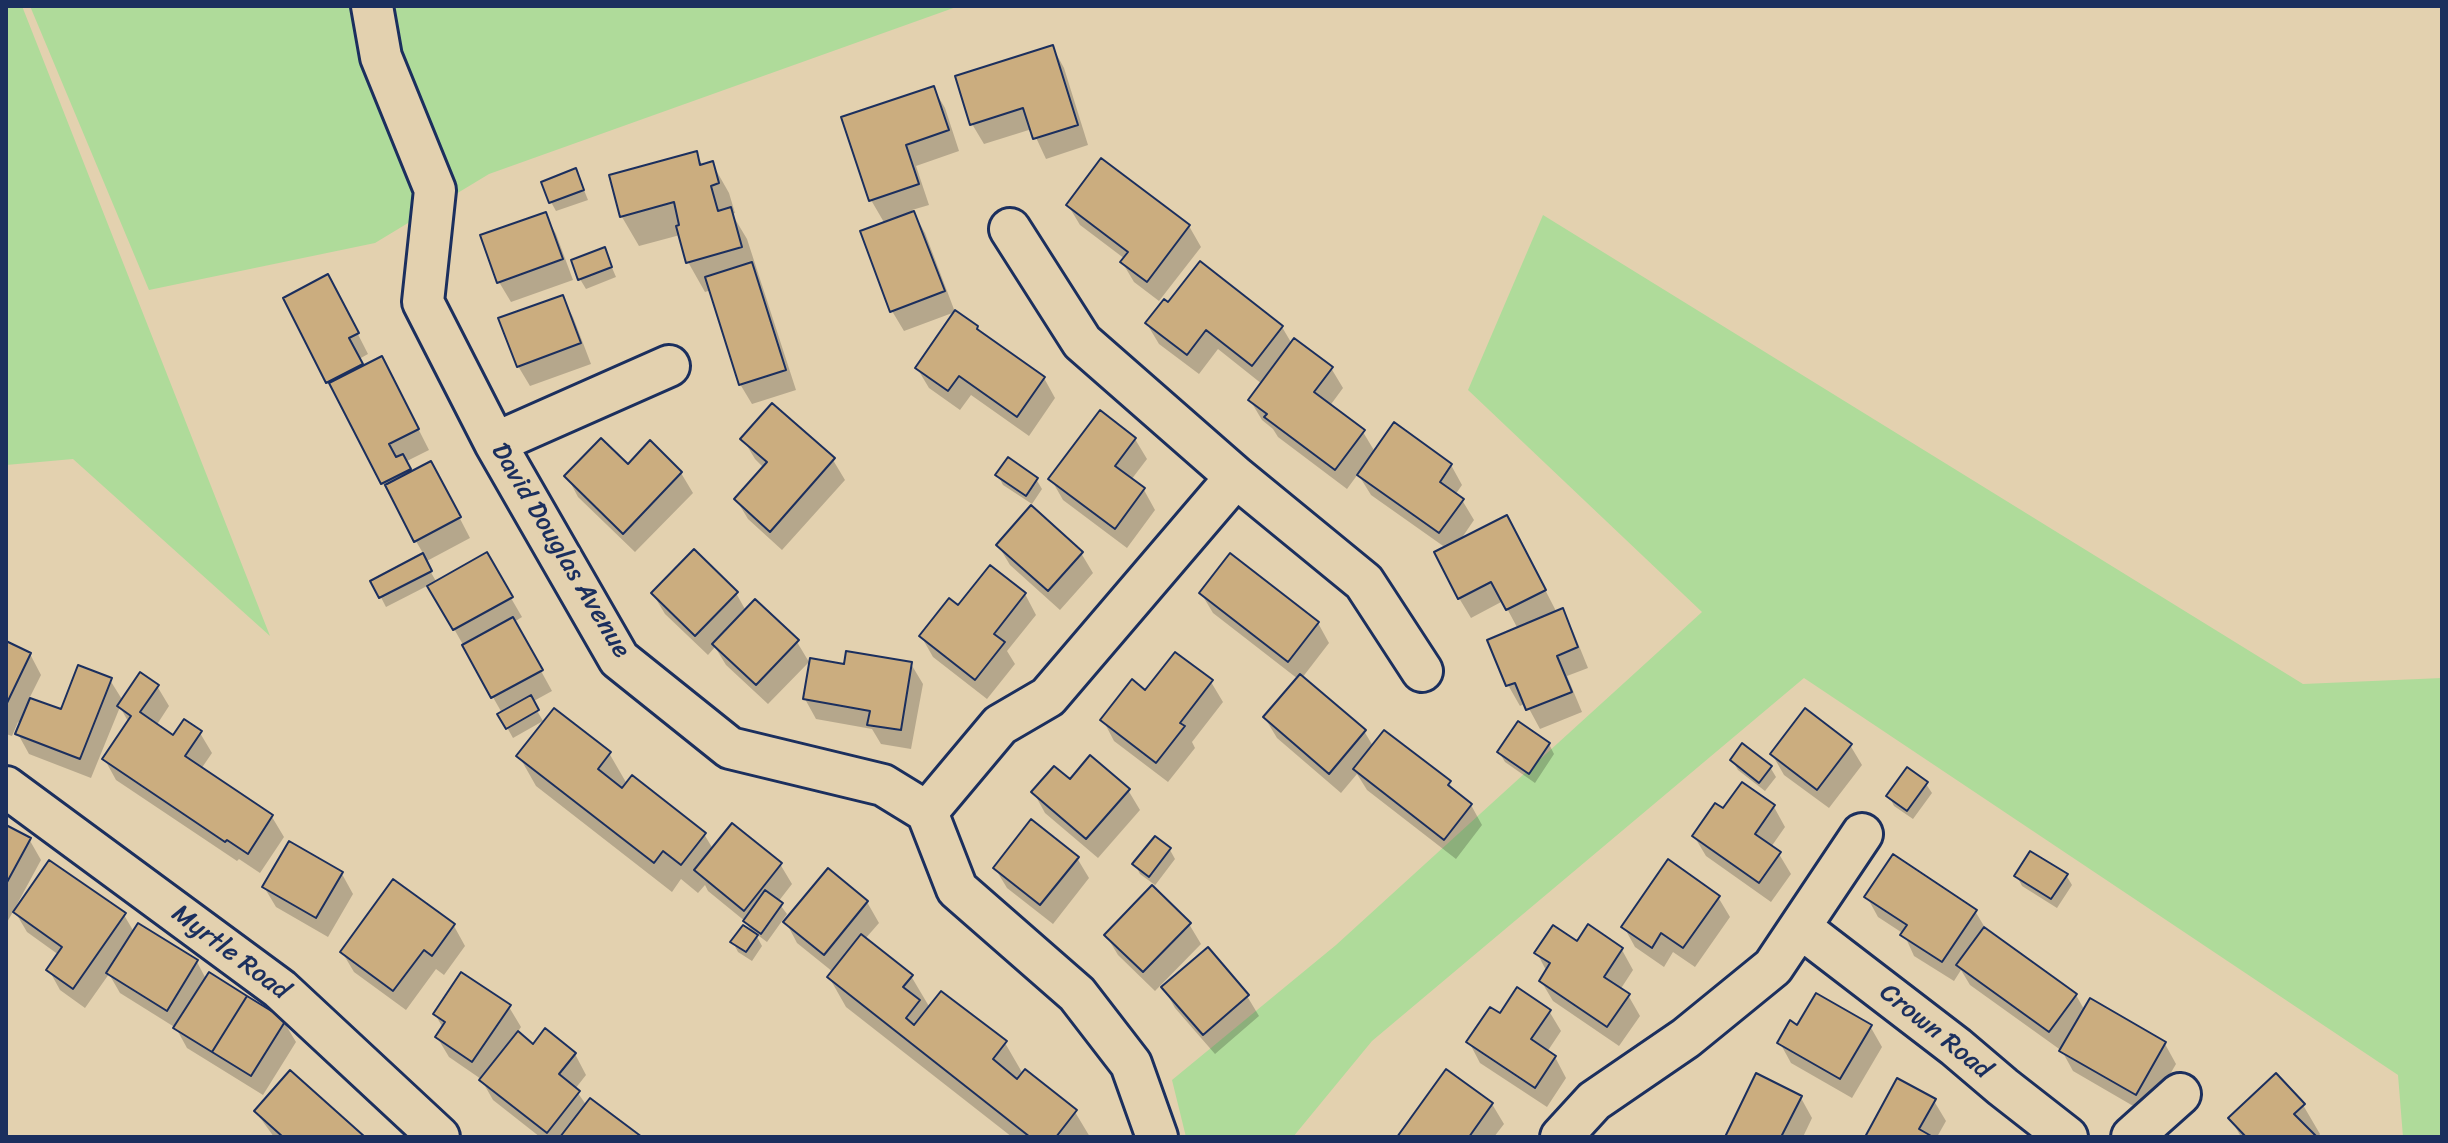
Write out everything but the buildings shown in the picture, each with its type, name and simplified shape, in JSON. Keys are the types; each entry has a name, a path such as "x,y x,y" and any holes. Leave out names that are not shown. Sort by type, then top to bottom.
{"street":[{"name":"David Douglas Avenue","path":"372,6 381,57 435,190 423,302 495,443 619,659 730,748 883,785 927,812"},
{"path":"1010,229 1082,342 1236,477 1364,582 1422,671"},
{"path":"495,443 669,366"},
{"path":"1157,1137 1131,1064 1077,994 957,889 927,812 1000,725 1048,697 1236,477"},
{"name":"Myrtle Road","path":"6,787 280,989 439,1137"},
{"path":"1561,1137 1594,1101 1706,1023 1773,967 1862,834"},
{"name":"Crown Road","path":"1801,928 2067,1137"},
{"path":"2132,1137 2180,1094"}],"green space":[{"path":"6,6 22,6 270,636 73,459 6,465"},
{"path":"30,6 959,6 489,174 375,243 149,290"},
{"path":"1543,215 2303,684 2442,678 2442,1137 2403,1137 2398,1075 1804,678 1372,1041 1293,1137 1186,1137 1172,1080 1336,945 1702,612 1468,390"}]}
